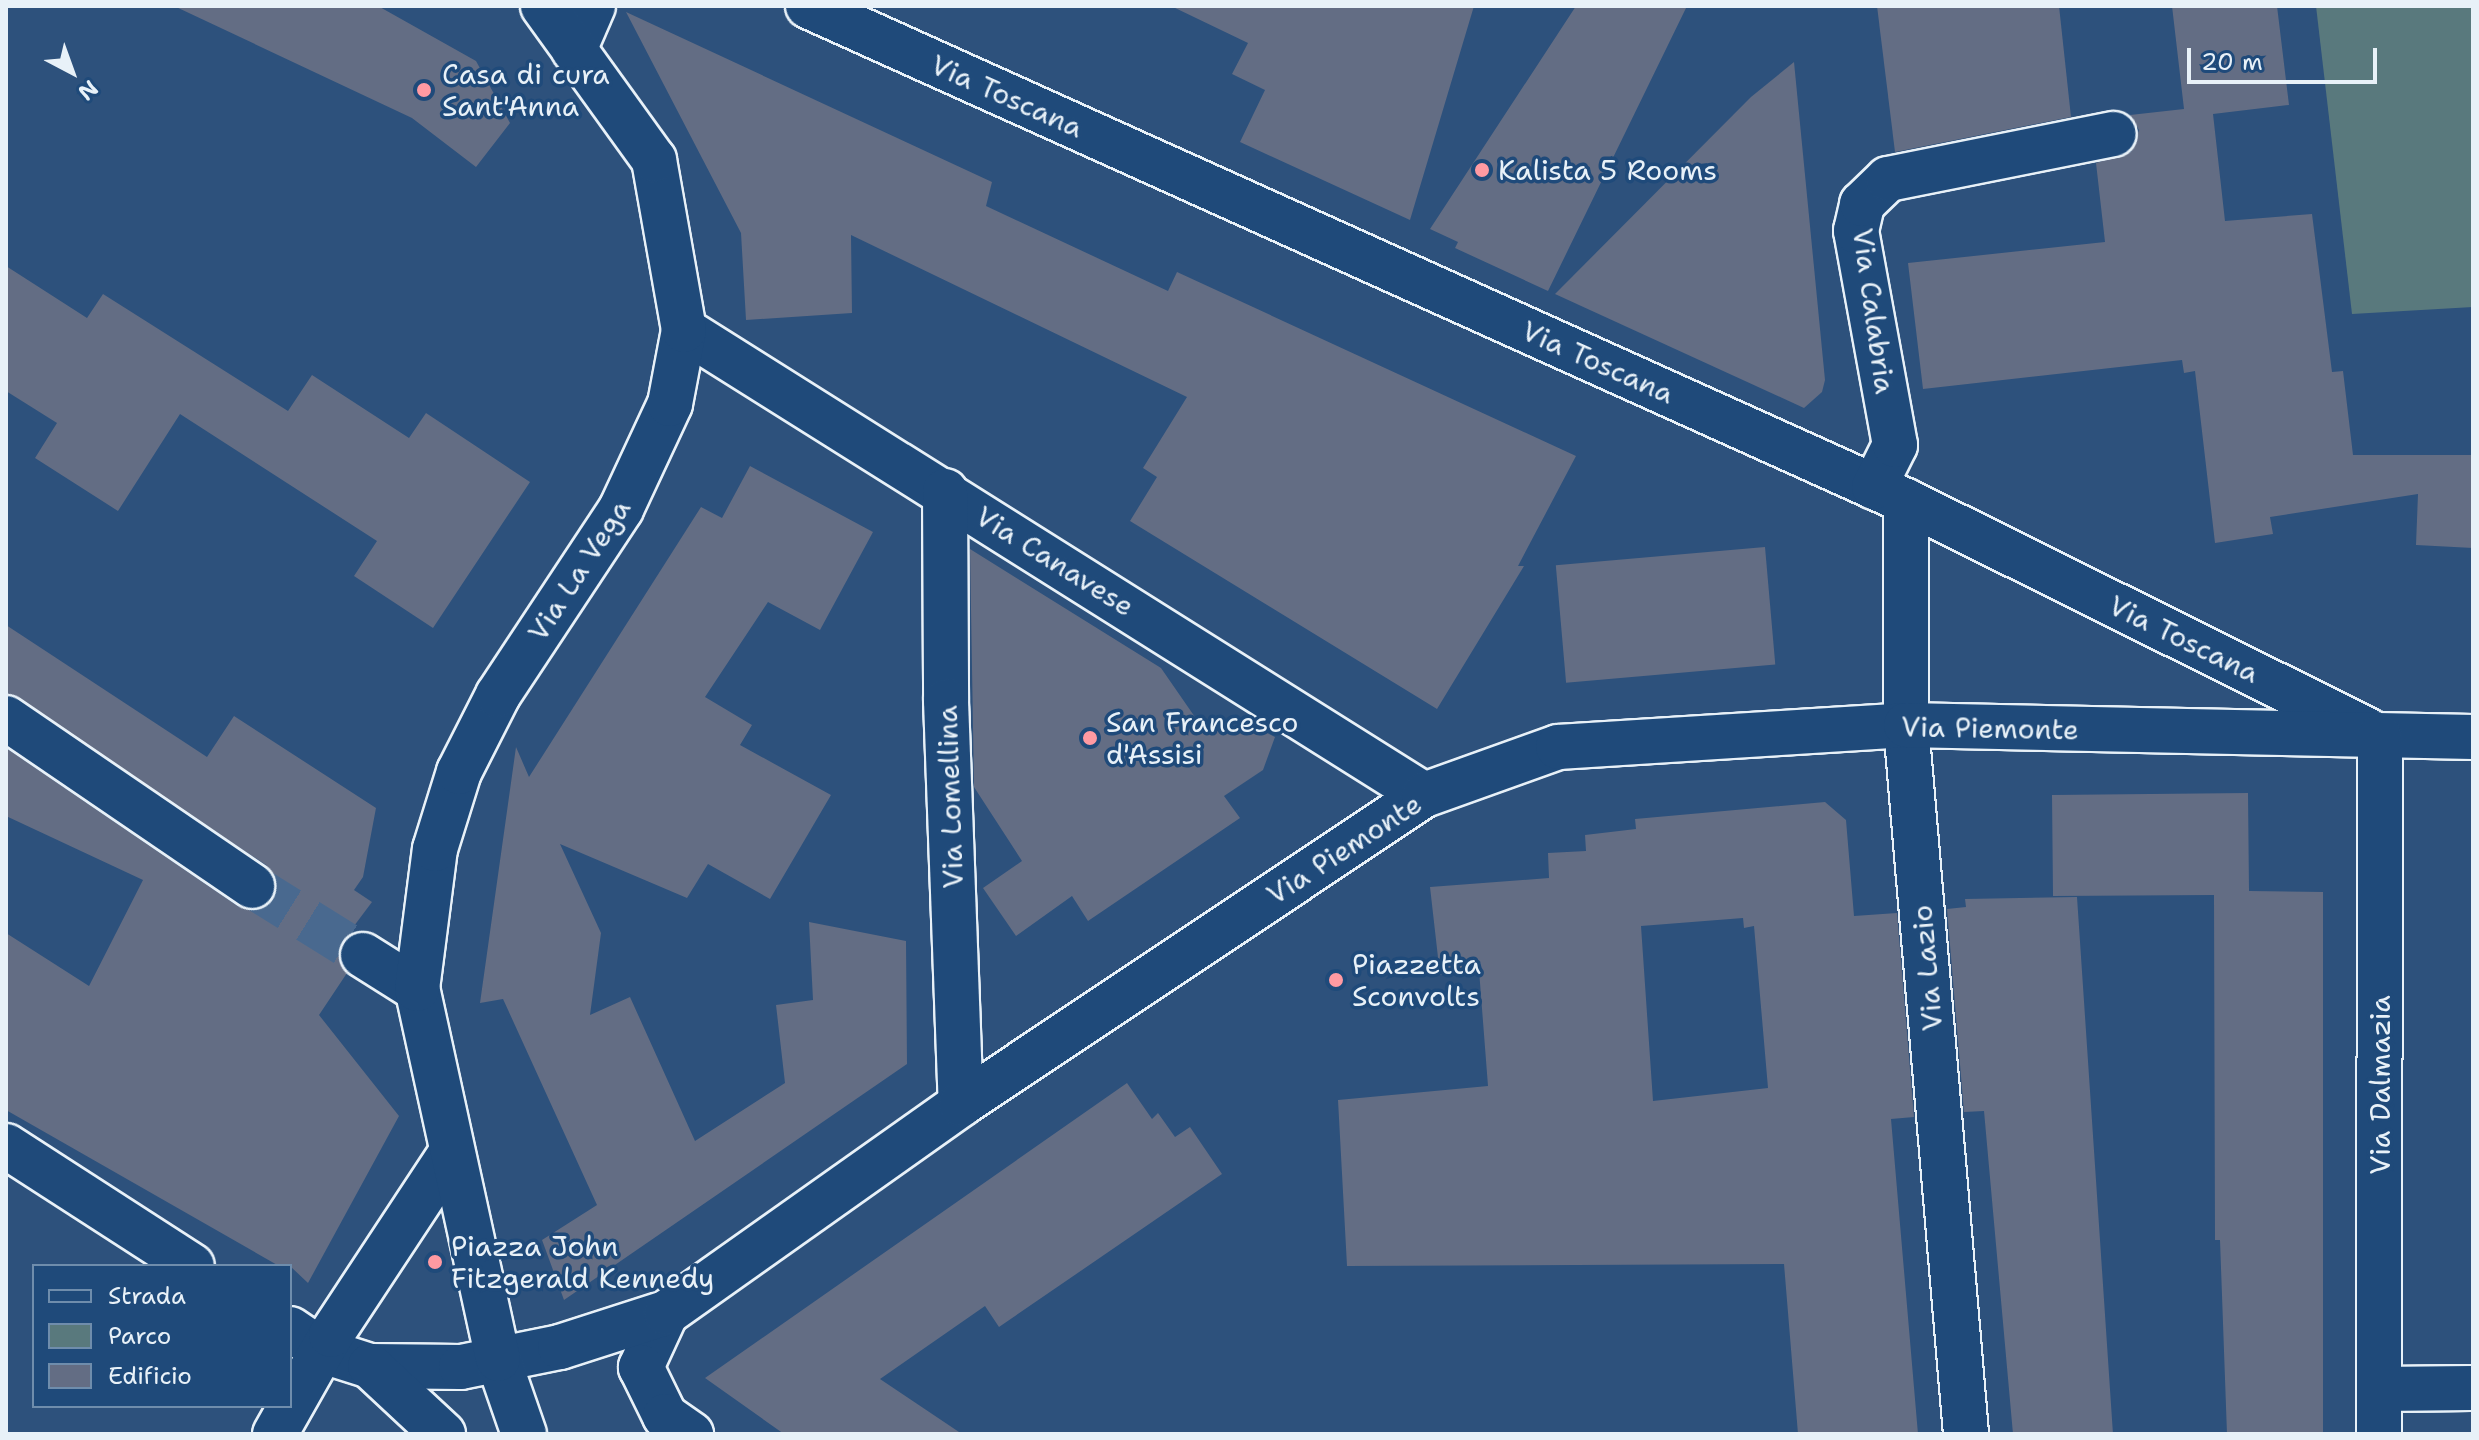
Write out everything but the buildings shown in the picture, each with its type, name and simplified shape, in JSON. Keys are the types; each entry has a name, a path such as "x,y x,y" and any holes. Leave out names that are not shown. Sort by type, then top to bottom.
{"street":[{"name":"Via La Vega","path":"449,1156 417,989 435,849 459,772 498,695 621,509 670,404 684,330 654,160 543,6"},
{"path":"574,50 593,6"},
{"name":"Via Toscana","path":"808,6 1890,494 2380,737"},
{"name":"Via Calabria","path":"1890,494 1895,445 1856,231 1862,204 1888,179 2114,134"},
{"name":"Via Canavese","path":"684,330 945,491 1424,795"},
{"name":"Via Lomellina","path":"945,491 946,701 961,1104"},
{"name":"Via Lazio","path":"1890,494 1906,725 1966,1434"},
{"path":"6,718 252,886"},
{"name":"Via Piemonte","path":"666,1313 961,1104 1424,795 1558,747 1906,725 2473,737"},
{"name":"Via Dalmazia","path":"2379,1434 2380,737"},
{"path":"363,955 417,989"},
{"path":"6,1146 189,1264"},
{"path":"292,1394 306,1340 449,1156"},
{"path":"449,1156 498,1359 524,1434"},
{"path":"370,1366 461,1367 560,1347 666,1313"},
{"path":"666,1313 641,1367 665,1416 691,1434"},
{"path":"306,1340 370,1366 443,1434"},
{"path":"2380,1389 2473,1388"}],"green space":[{"path":"2316,6 2473,6 2473,307 2352,314"}],"tunnel":[{"path":"252,886 363,955"}],"place":[{"name":"Casa di cura Sant'Anna","path":"424,90"},
{"name":"Kalista 5 Rooms","path":"1482,170"},
{"name":"San Francesco d'Assisi","path":"1090,738"},
{"name":"Piazzetta Sconvolts","path":"1336,980"},
{"name":"Piazza John Fitzgerald Kennedy","path":"435,1262"}]}
